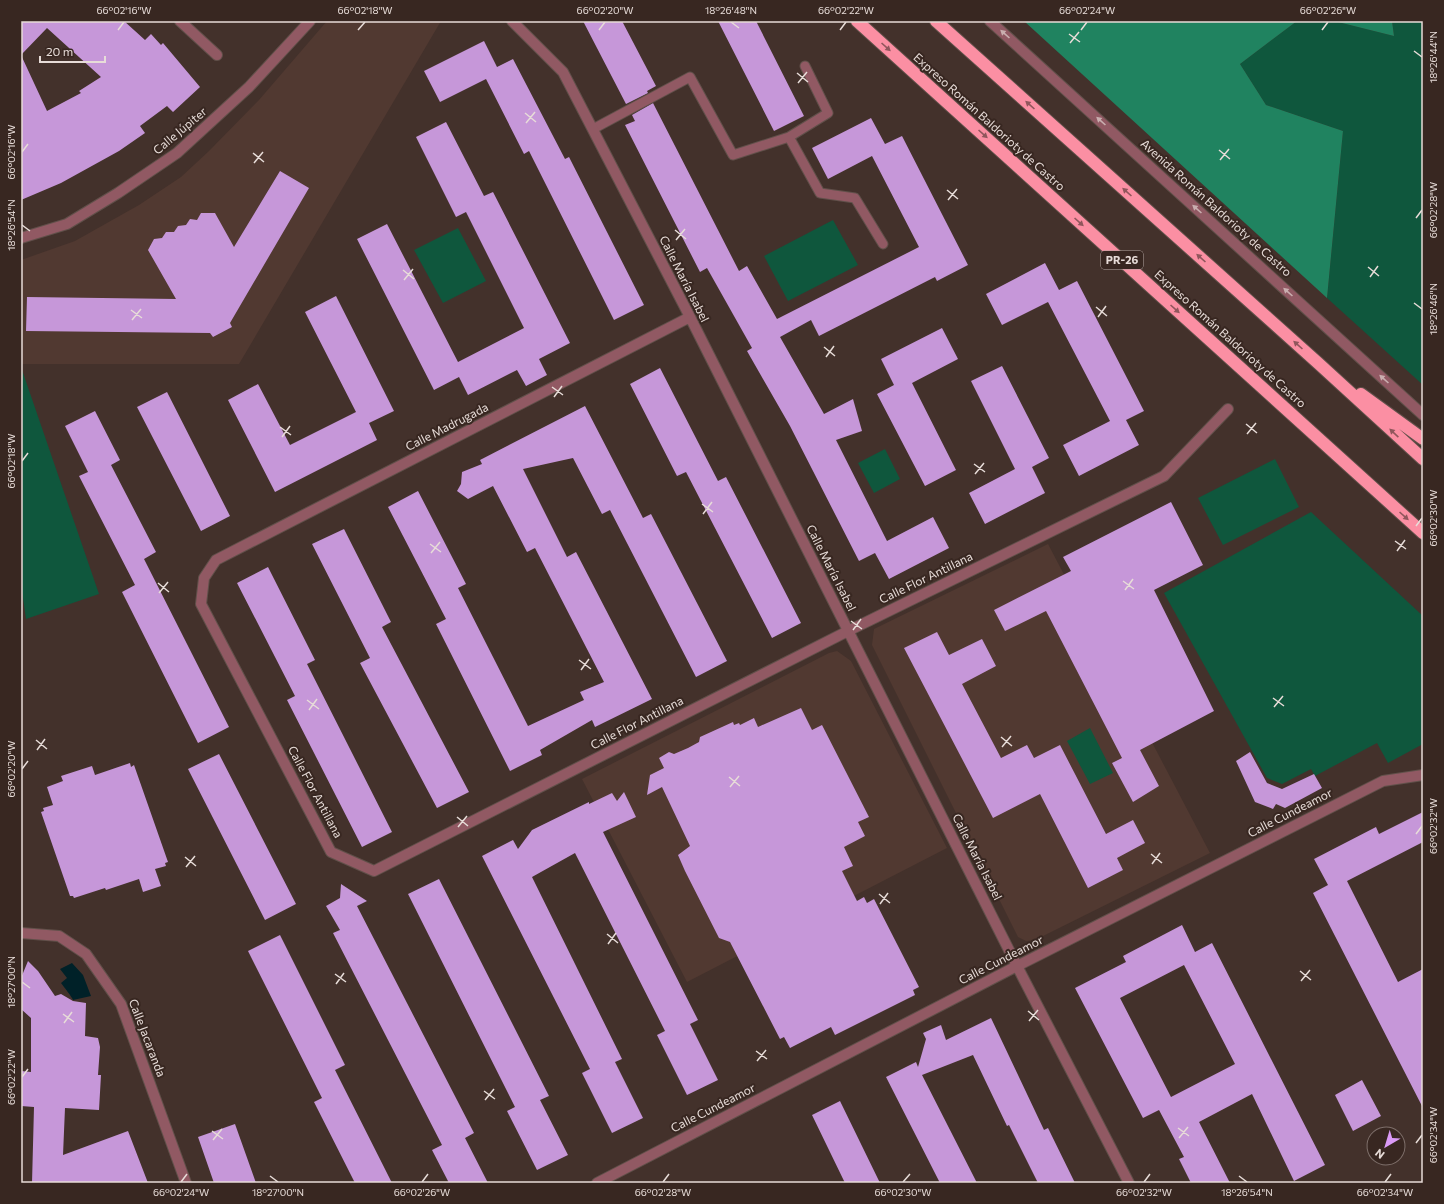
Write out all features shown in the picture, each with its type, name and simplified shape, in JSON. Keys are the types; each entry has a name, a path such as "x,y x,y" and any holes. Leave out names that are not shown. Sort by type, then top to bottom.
{"highway":[{"name":"Expreso Román Baldorioty de Castro","path":"857,21 1423,533"},
{"path":"936,21 1423,459"},
{"path":"1318,363 1423,439"}],"street":[{"path":"180,21 217,55"},
{"name":"Calle Júpiter","path":"21,238 67,224 118,193 177,153 249,87 310,21"},
{"name":"Calle María Isabel","path":"512,21 563,72 690,317 1017,966 1129,1183"},
{"name":"Avenida Román Baldorioty de Castro","path":"990,21 1423,415"},
{"name":"Calle Madrugada","path":"216,560 690,317"},
{"name":"Calle Flor Antillana","path":"216,560 204,578 201,604 332,852 374,871 848,630 1164,476 1228,409"},
{"name":"Calle Cundeamor","path":"597,1183 1017,966 1383,781 1423,774"},
{"name":"Calle Jacaranda","path":"21,933 59,936 86,954 121,1004 186,1183"}],"lane":[{"path":"593,129 690,77 733,155 789,137 828,113 805,66"},
{"path":"789,137 820,193 855,198 883,244"}],"shaded area":[{"path":"327,21 441,21 239,364 21,364 21,260 75,241 139,205 181,177 259,100"},
{"path":"1048,544 1210,853 1035,940 1026,941 1018,937 872,645 874,629"},
{"path":"837,651 851,661 947,848 687,982 582,779 829,653"}],"green space":[{"path":"1024,21 1297,21 1240,64 1266,105 1343,131 1327,298"},
{"path":"1297,21 1334,21 1394,36 1392,21 1423,21 1423,385 1327,298 1343,131 1266,105 1240,64"},
{"path":"1334,21 1392,21 1394,36"},
{"path":"833,220 858,265 788,301 764,256"},
{"path":"458,228 486,281 443,303 414,250"},
{"path":"21,367 99,594 26,619 21,584"},
{"path":"885,449 900,479 874,493 858,463"},
{"path":"1275,459 1299,507 1223,545 1198,498"},
{"path":"1311,512 1423,616 1423,744 1388,763 1377,743 1315,776 1311,769 1282,784 1267,778 1164,593"},
{"path":"1090,728 1113,773 1090,784 1067,741"}],"water":[{"path":"72,963 83,975 91,996 73,1000 61,983 67,978 60,969"}],"building":[{"path":"21,21 124,21 145,40 151,34 161,45 163,43 200,87 173,112 167,106 140,126 145,133 119,151 61,183 21,200","holes":["47,28 101,77 79,91 81,93 47,111 21,55"]},
{"path":"583,21 622,21 656,86 647,91 648,93 626,104"},
{"path":"718,21 756,21 804,116 774,131"},
{"path":"484,41 497,67 513,59 565,159 569,157 644,305 614,320 529,151 524,154 486,79 440,102 424,71"},
{"path":"653,103 739,271 747,266 777,319 919,247 872,156 828,179 812,148 871,118 885,144 902,136 968,265 937,281 935,277 819,336 811,320 780,337 824,414 853,399 862,431 836,440 887,541 933,517 949,548 889,579 875,553 859,561 790,426 747,351 752,348 707,268 700,272 625,125 635,121 632,115"},
{"path":"446,122 484,196 493,192 570,343 539,359 547,375 526,386 517,370 468,395 459,377 434,390 357,239 387,224 458,362 524,328 466,212 456,217 416,137"},
{"path":"280,171 309,188 230,323 232,327 213,337 210,333 26,331 27,297 176,299 148,250 154,239 162,238 166,232 174,232 178,226 186,225 190,219 197,220 201,213 215,213 234,247"},
{"path":"1045,263 1059,290 1077,281 1144,411 1126,420 1139,445 1079,476 1063,445 1110,421 1048,302 1002,325 986,294"},
{"path":"336,296 394,411 369,423 377,440 275,492 228,400 258,384 290,445 356,412 305,312"},
{"path":"942,328 958,359 912,383 956,470 925,486 877,394 894,385 881,359"},
{"path":"1002,366 1049,458 1032,467 1045,493 985,524 969,493 1015,469 971,381"},
{"path":"660,368 718,481 726,477 801,623 772,638 686,472 677,476 630,384"},
{"path":"167,392 230,516 201,531 137,407"},
{"path":"585,406 643,518 651,514 727,661 696,677 610,510 602,514 573,458 523,469 567,557 576,552 652,699 595,727 592,720 540,750 542,755 510,771 436,624 446,619 388,507 418,491 466,584 458,588 528,726 584,700 580,692 604,682 535,548 527,552 493,486 468,499 457,491 461,484 462,472 482,464 480,460"},
{"path":"95,411 120,460 111,465 156,552 144,559 229,727 198,743 122,592 135,585 79,476 88,472 65,426"},
{"path":"1171,502 1203,565 1154,590 1214,711 1140,750 1159,786 1133,802 1112,763 1122,758 1046,611 1005,631 994,610 1071,571 1063,557"},
{"path":"344,529 391,622 382,627 469,792 437,808 360,663 370,658 312,544"},
{"path":"268,567 315,660 307,664 392,832 362,847 287,700 295,696 237,583"},
{"path":"937,632 949,655 982,639 996,666 962,684 1001,758 1027,745 1034,758 1060,745 1106,834 1133,820 1145,843 1117,858 1123,870 1088,888 1040,794 993,818 904,648"},
{"path":"801,708 812,730 822,725 869,817 858,822 865,836 844,847 853,866 842,871 857,901 864,897 867,903 874,899 919,987 913,990 915,995 835,1035 831,1027 790,1048 784,1037 780,1039 730,942 719,938 685,871 678,855 690,846 662,787 647,795 650,775 664,768 659,758 669,752 674,754 688,748 699,742 700,737 733,722 734,725 739,723 740,725 754,718 758,727"},
{"path":"1250,752 1267,783 1282,789 1314,774 1322,788 1285,808 1276,804 1273,809 1255,802 1236,761"},
{"path":"219,754 296,904 265,920 188,769"},
{"path":"130,763 131,767 134,765 168,862 165,863 166,866 155,869 161,886 143,892 139,879 106,890 105,888 74,898 73,896 70,896 41,812 44,811 43,808 53,805 47,787 63,781 61,776 92,766 95,775"},
{"path":"624,792 636,817 603,832 698,1020 690,1024 718,1080 687,1095 657,1035 665,1031 575,853 532,877 622,1059 615,1062 643,1118 612,1133 582,1073 590,1069 482,856 513,840 518,849 532,830 589,802 589,804 612,793 617,801"},
{"path":"1423,812 1423,842 1347,881 1398,982 1423,969 1423,1108 1313,893 1328,885 1314,859 1376,827 1379,834"},
{"path":"439,879 549,1096 540,1100 568,1155 537,1170 507,1111 515,1107 408,894"},
{"path":"341,884 367,901 357,906 474,1133 465,1138 488,1183 449,1183 432,1150 442,1145 333,933 340,930 326,906 340,898"},
{"path":"1182,925 1195,952 1212,943 1325,1165 1294,1181 1252,1094 1199,1122 1230,1183 1191,1183 1179,1159 1184,1157 1159,1110 1143,1118 1075,988 1126,962 1123,956","holes":["1184,965 1235,1064 1171,1097 1120,998"]},
{"path":"280,935 345,1065 335,1070 392,1183 355,1183 314,1102 322,1098 248,951"},
{"path":"28,961 38,971 55,996 61,994 73,1001 86,1003 85,1036 98,1038 100,1047 98,1075 101,1075 99,1110 65,1108 63,1155 128,1131 148,1183 32,1183 34,1107 21,1106 21,1071 31,1072 31,1018 21,1009 21,978"},
{"path":"991,1018 1044,1130 1048,1128 1075,1183 1038,1183 1009,1125 1007,1126 973,1055 922,1075 977,1183 940,1183 886,1077 916,1062 918,1067 926,1039 923,1033 941,1025 946,1040"},
{"path":"1362,1080 1381,1116 1353,1131 1335,1095"},
{"path":"840,1101 880,1183 845,1183 812,1115"},
{"path":"235,1124 256,1183 214,1183 198,1137"}]}
